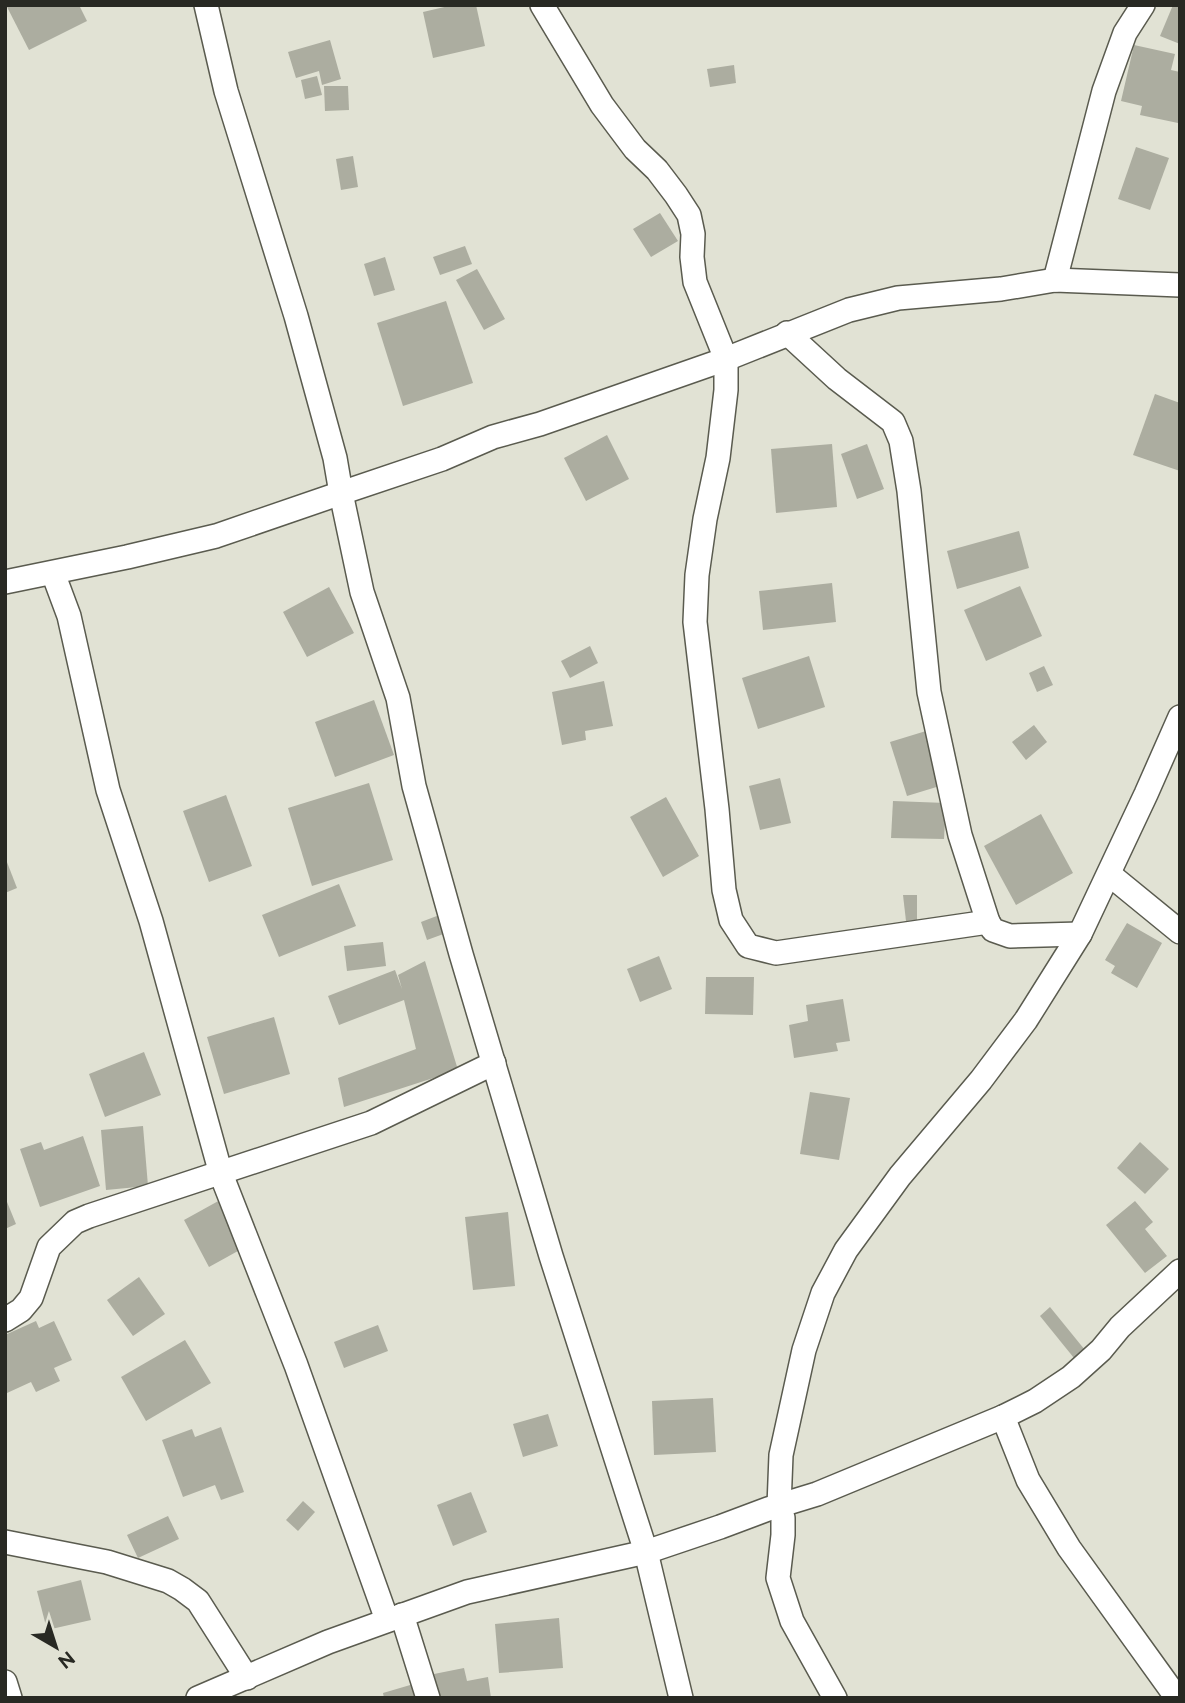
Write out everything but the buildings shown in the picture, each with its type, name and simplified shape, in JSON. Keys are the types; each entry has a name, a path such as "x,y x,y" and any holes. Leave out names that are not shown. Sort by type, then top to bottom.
{"street":[{"path":"206,5 226,91 307,354 335,458 362,592 398,698 414,786 551,1255 646,1552 681,1698"},
{"path":"542,5 602,105 635,149 677,195 689,215 693,234 695,282 726,359 726,390 718,458 697,575 695,622 718,809 724,890 731,920 748,946 776,953 988,922"},
{"path":"1055,280 1104,91 1125,33 1143,5"},
{"path":"5,582 216,537 442,459 493,437 552,420 726,359 849,310 898,298 1001,289 1055,280 1180,285"},
{"path":"787,333 837,379 893,422 901,441 909,491 929,692 960,835 988,922 993,930 1010,936 1080,934"},
{"path":"53,573 69,616 108,790 151,921 221,1174 428,1698"},
{"path":"835,1698 792,1621 778,1578 783,1535 783,1518 779,1506 781,1455 804,1350 823,1293 846,1250 900,1176 981,1080 1026,1020 1080,934 1180,718"},
{"path":"1109,874 1180,932"},
{"path":"5,1320 22,1310 31,1298 49,1247 75,1222 371,1123 494,1063"},
{"path":"198,1698 328,1642 394,1617 467,1592 646,1552 817,1494 1003,1417 1035,1401 1071,1377 1180,1271"},
{"path":"1003,1417 1028,1480 1069,1548 1177,1698"},
{"path":"5,1542 107,1562 182,1588 198,1601 247,1678"},
{"path":"5,1682 10,1698"}]}
